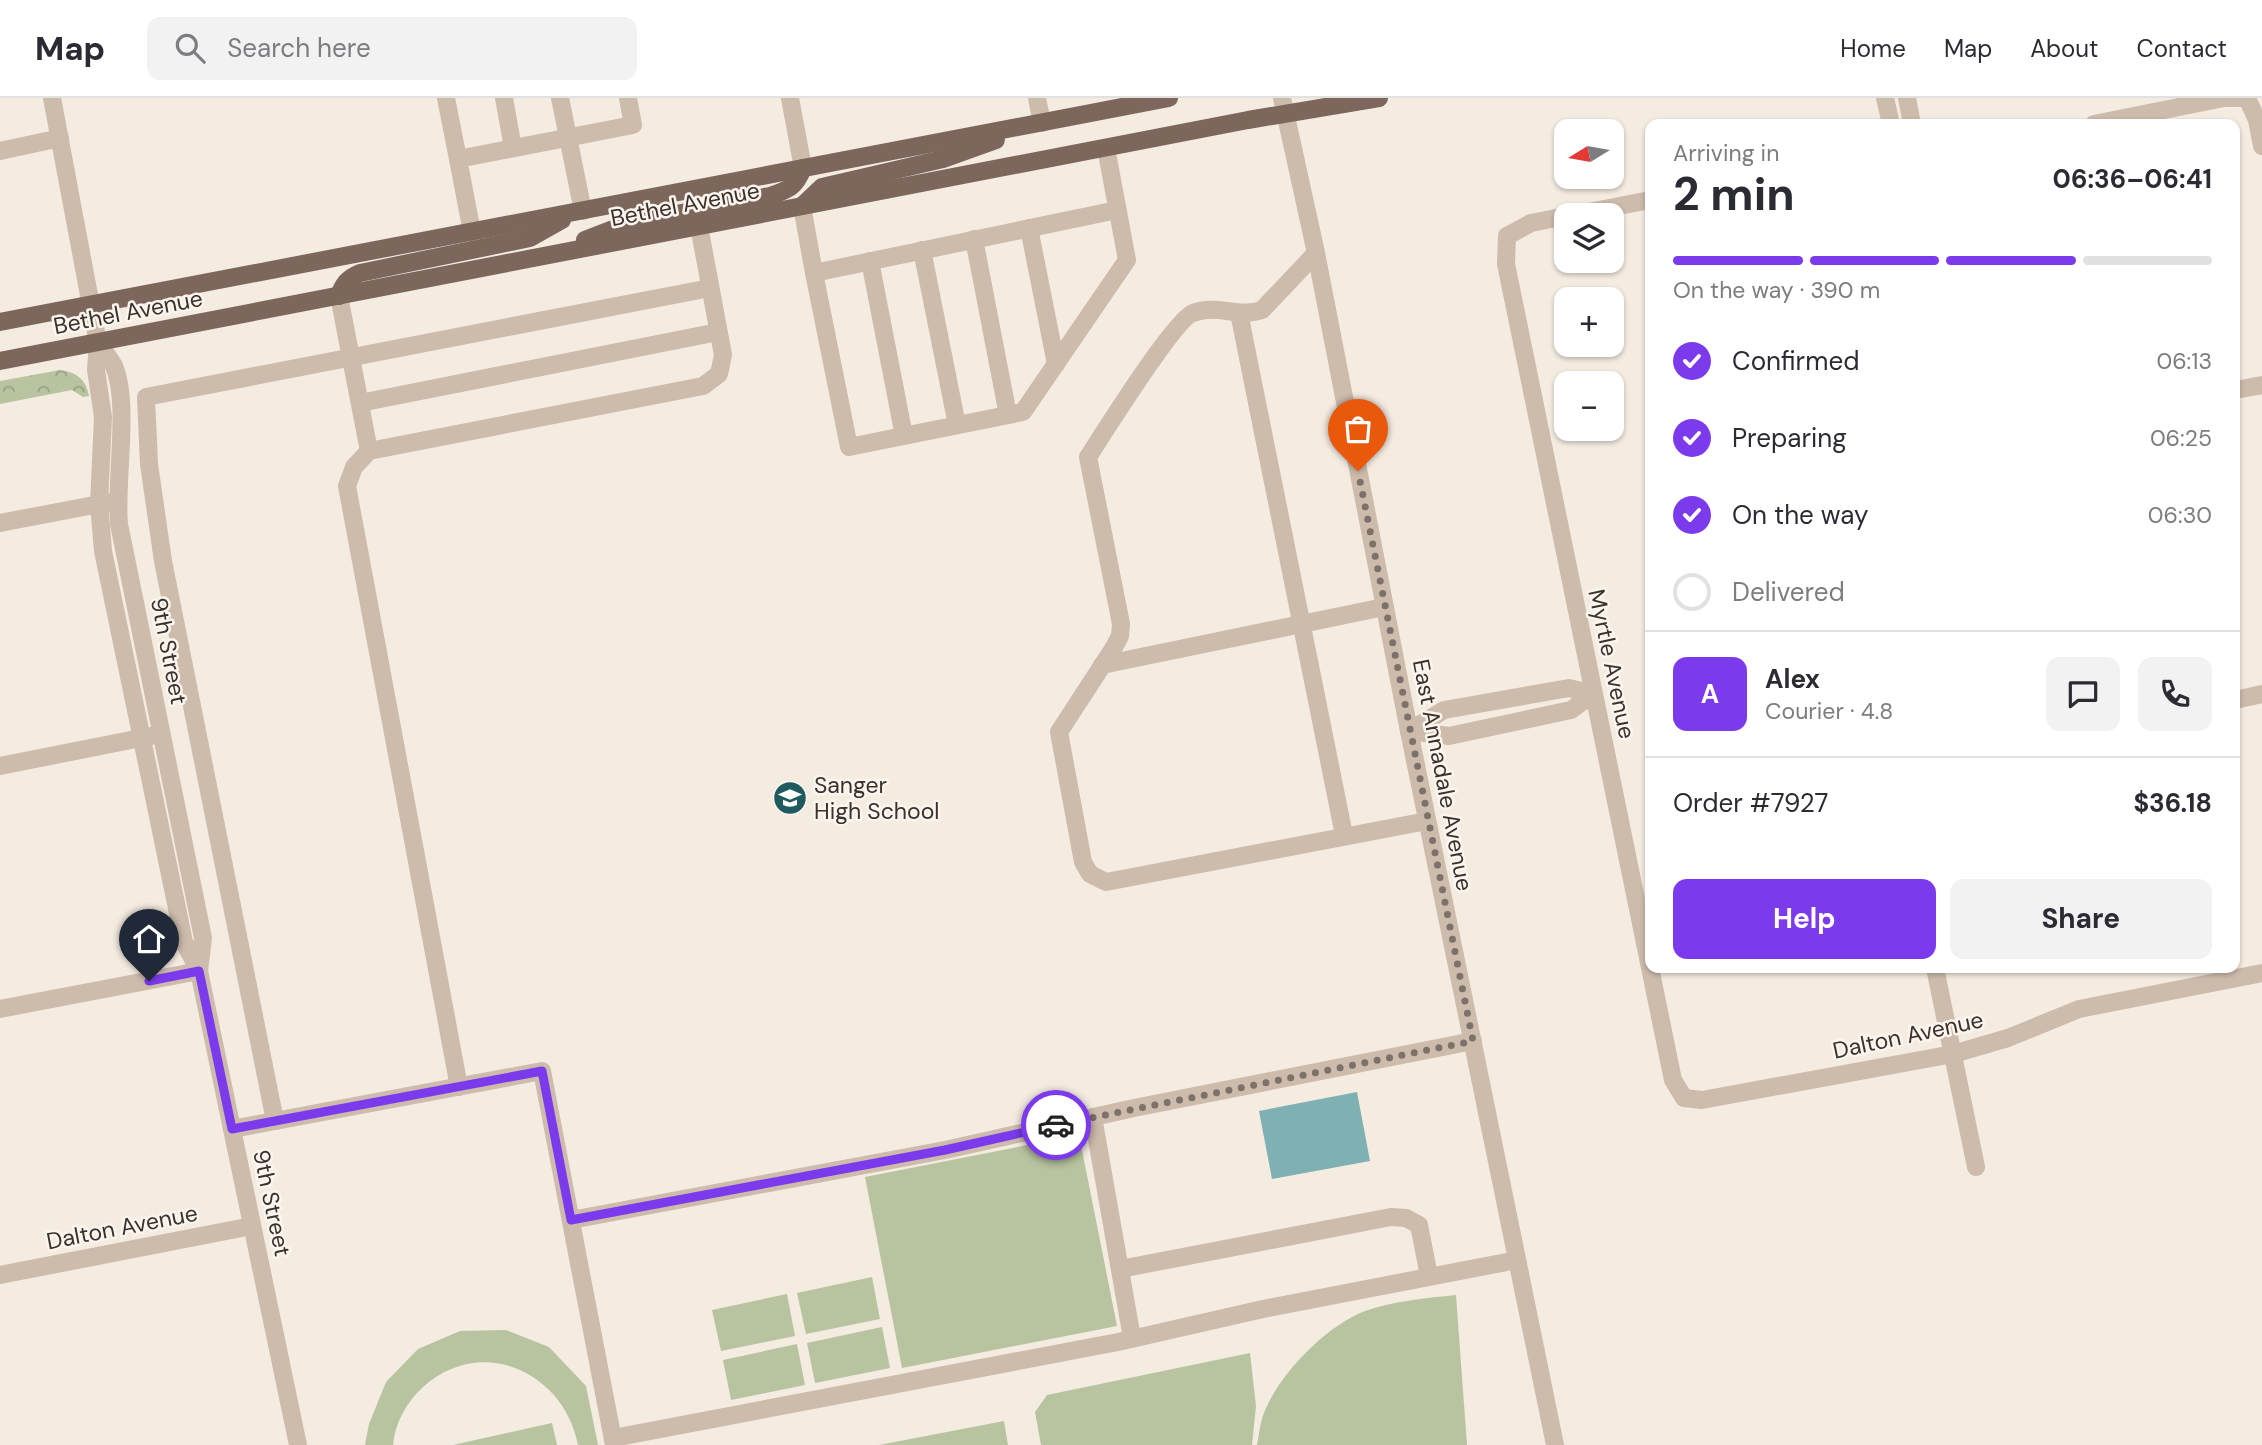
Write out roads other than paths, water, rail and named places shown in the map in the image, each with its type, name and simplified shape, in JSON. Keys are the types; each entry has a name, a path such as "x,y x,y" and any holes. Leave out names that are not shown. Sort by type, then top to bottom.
{"main road":[{"name":"Bethel Avenue","path":"0,322 1169,98"},
{"name":"Bethel Avenue","path":"0,361 1106,148 1284,106 1379,98"},
{"path":"802,206 822,187 970,151 1035,124"},
{"path":"560,253 629,223 769,196 786,190 799,181 803,168"},
{"path":"339,296 342,286 349,278 360,273 530,238 579,212"}],"street":[{"name":"9th Street","path":"52,98 98,343 96,370 103,417 99,504 103,551 184,942 199,971 298,1445"},
{"path":"446,98 472,232"},
{"path":"504,98 513,148"},
{"path":"560,98 579,212"},
{"path":"458,159 633,125 628,98"},
{"path":"790,98 803,168"},
{"path":"1035,124 1037,98"},
{"path":"1885,98 1890,119"},
{"path":"1907,98 1911,119"},
{"path":"2119,119 2224,98 2247,98 2257,120 2262,146"},
{"name":"East Annadale Avenue","path":"1284,106 1316,253 1384,607 1555,1445"},
{"path":"0,151 60,138"},
{"path":"802,206 849,447 1023,412 1127,260 1106,148"},
{"path":"1624,205 1645,201"},
{"path":"814,273 1117,210"},
{"name":"Myrtle Avenue","path":"1554,218 1531,223 1507,236 1506,264 1645,945"},
{"path":"459,1087 347,486 354,467 369,451 704,386 719,374 723,355 699,226"},
{"path":"1029,228 1056,364"},
{"path":"974,239 1009,415"},
{"path":"922,250 957,425"},
{"path":"1316,253 1262,310 1252,313 1211,310 1190,313 1172,331 1087,457 1121,624 1120,636 1059,732 1083,862 1090,874 1106,882 1427,821"},
{"path":"870,261 904,436"},
{"path":"275,1121 163,561 149,464 146,397 709,288"},
{"path":"339,296 369,451"},
{"path":"1238,313 1344,835"},
{"path":"360,403 718,332"},
{"name":"9th Street","path":"98,343 114,366 119,393 117,501 123,547 203,938 199,971"},
{"path":"2240,389 2262,385"},
{"path":"0,523 117,501"},
{"path":"1102,665 1384,607"},
{"path":"1409,731 1444,710 1569,688 1593,694"},
{"path":"1409,731 1449,736 1571,710 1593,694"},
{"path":"2240,699 2262,694"},
{"path":"0,766 161,734"},
{"path":"0,1009 199,971"},
{"name":"Myrtle Avenue","path":"1651,973 1673,1080 1684,1098"},
{"path":"1936,973 1976,1167"},
{"name":"Dalton Avenue","path":"1684,1098 1702,1100 1953,1054 2008,1038 2079,1009 2262,973"},
{"path":"571,1220 945,1150 1093,1117 1473,1041"},
{"path":"232,1129 542,1071 613,1442 1517,1260"},
{"path":"1093,1117 1132,1338"},
{"path":"1120,1269 1391,1217 1406,1218 1419,1225 1429,1276"},
{"name":"Dalton Avenue","path":"0,1275 253,1226"}],"water":[{"path":"1357,1092 1370,1161 1272,1179 1259,1111"}],"place":[{"name":"Sanger High School","path":"790,798"}]}
